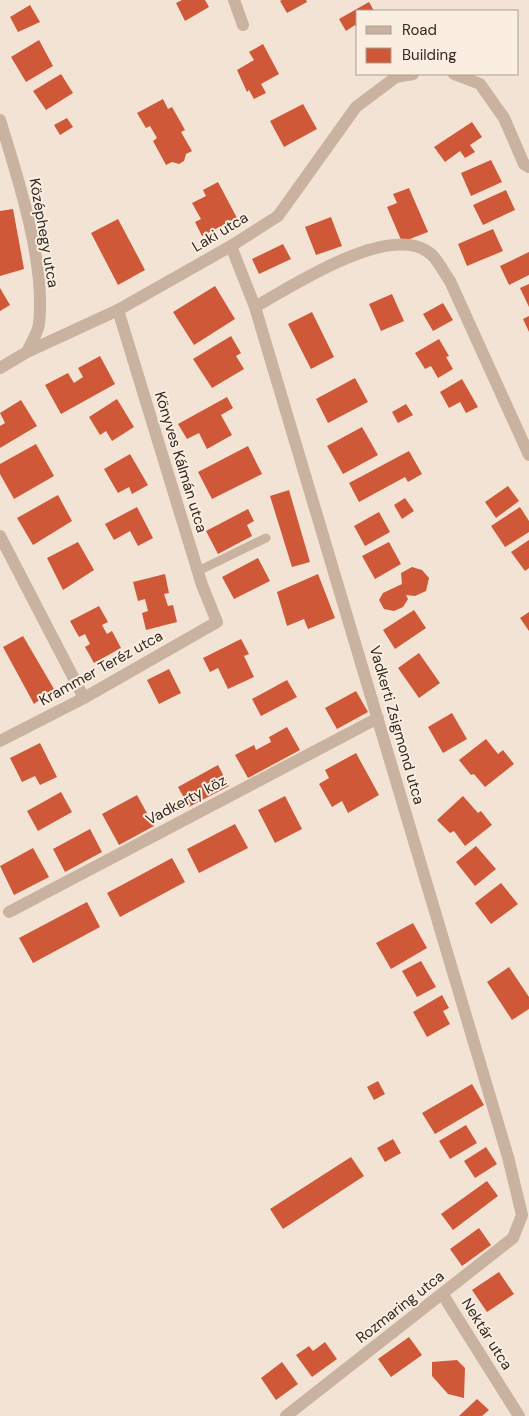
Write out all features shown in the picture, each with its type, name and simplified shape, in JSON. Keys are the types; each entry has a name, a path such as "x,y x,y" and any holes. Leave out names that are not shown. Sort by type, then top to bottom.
{"street":[{"path":"234,0 243,25"},
{"name":"Laki utca","path":"0,368 26,352 118,310 231,246 278,216 356,106 396,77 407,75"},
{"path":"457,75 480,84 504,118 526,165 529,178"},
{"name":"Középhegy utca","path":"0,120 20,186 39,284 39,325 26,352"},
{"path":"256,307 332,263 383,246 408,245 432,255 450,281 529,455"},
{"name":"Vadkerti Zsigmond utca","path":"231,246 256,307 508,1157 522,1215"},
{"name":"Könyves Kálmán utca","path":"118,310 198,571 217,622"},
{"path":"0,536 84,698"},
{"name":"Krammer Teréz utca","path":"0,741 84,698 217,622"},
{"name":"Vadkerty köz","path":"9,912 378,718"},
{"name":"Rozmaring utca","path":"286,1416 443,1295 513,1238 522,1215"},
{"name":"Nektár utca","path":"443,1295 520,1416"}],"lane":[{"path":"198,571 266,538"}],"building":[{"path":"182,0 205,0 209,7 185,21 176,3"},
{"path":"306,0 307,2 287,13 280,1"},
{"path":"369,2 373,10 356,10 356,27 355,25 346,31 339,19"},
{"path":"30,5 40,22 18,32 10,17"},
{"path":"39,40 53,66 26,82 11,57"},
{"path":"263,44 279,74 261,84 266,93 254,99 249,90 247,92 237,70 254,60 249,52"},
{"path":"61,74 73,93 46,110 33,91"},
{"path":"163,99 168,109 172,107 185,130 181,132 192,151 186,154 184,161 179,164 172,162 166,165 153,141 157,138 150,126 146,128 137,113"},
{"path":"303,104 317,129 284,147 270,121"},
{"path":"67,118 73,127 60,135 54,125"},
{"path":"472,122 482,137 470,145 475,152 465,158 460,151 445,162 434,147"},
{"path":"491,160 502,182 471,196 461,173"},
{"path":"218,182 237,218 202,236 195,222 201,219 192,203 206,196 203,190"},
{"path":"409,188 428,232 402,242 387,207 397,203 393,194"},
{"path":"506,190 515,210 483,225 473,205"},
{"path":"13,209 24,269 0,276 0,211"},
{"path":"331,217 342,246 316,255 305,227"},
{"path":"118,219 145,270 118,285 91,233"},
{"path":"493,229 503,251 467,266 458,244"},
{"path":"283,244 291,259 259,274 252,259"},
{"path":"529,252 529,275 509,285 500,266"},
{"path":"529,284 529,307 520,288"},
{"path":"215,286 235,319 194,345 173,312"},
{"path":"0,288 10,305 0,311"},
{"path":"392,294 404,321 381,331 369,304"},
{"path":"443,303 453,320 433,331 423,314"},
{"path":"312,312 334,357 311,369 288,324"},
{"path":"529,316 529,332 523,319"},
{"path":"231,336 241,353 236,356 244,369 212,388 193,359"},
{"path":"439,339 449,356 446,357 453,369 438,378 431,366 425,369 415,353"},
{"path":"100,356 115,384 61,414 45,385 68,373 74,383 83,377 78,368"},
{"path":"355,378 368,402 328,423 316,399"},
{"path":"462,379 478,407 466,413 460,402 449,408 440,392"},
{"path":"227,397 233,408 221,415 232,435 207,449 199,433 187,439 178,424"},
{"path":"117,399 134,427 112,441 106,431 100,435 89,417"},
{"path":"21,400 37,426 0,448 0,426 5,423 0,413"},
{"path":"406,404 413,415 398,423 392,412"},
{"path":"362,427 378,455 343,474 327,446"},
{"path":"36,444 54,476 14,499 0,474 0,464"},
{"path":"248,446 262,474 212,499 198,472"},
{"path":"409,451 422,474 408,482 405,477 359,502 349,483"},
{"path":"130,454 148,485 132,494 129,487 118,493 104,469"},
{"path":"508,486 519,501 496,518 485,502"},
{"path":"289,490 310,562 292,567 270,496"},
{"path":"58,495 72,521 33,545 17,518"},
{"path":"405,498 414,511 402,519 394,505"},
{"path":"137,507 153,538 138,546 130,531 114,540 105,524"},
{"path":"520,507 529,521 529,532 505,547 491,526"},
{"path":"248,509 254,521 247,525 252,536 218,554 206,531"},
{"path":"379,512 390,532 365,546 354,526"},
{"path":"529,540 529,568 525,571 511,552"},
{"path":"78,542 94,570 63,590 47,558"},
{"path":"389,542 401,564 375,579 362,556"},
{"path":"258,558 270,581 234,599 222,577"},
{"path":"412,567 422,570 429,578 426,591 415,596 406,595 408,599 403,607 394,611 384,609 379,600 383,593 402,584 401,573"},
{"path":"165,574 169,593 164,594 168,606 173,605 177,622 146,630 142,613 148,611 145,599 138,601 133,582"},
{"path":"318,574 335,618 308,629 304,619 287,626 277,592"},
{"path":"99,606 108,622 102,625 107,634 112,631 121,648 94,663 85,647 90,644 85,634 79,637 70,621"},
{"path":"414,610 426,628 395,649 383,630"},
{"path":"529,612 529,631 520,618"},
{"path":"23,636 54,689 34,704 3,647"},
{"path":"241,639 249,654 244,656 254,677 228,689 218,668 210,672 203,658"},
{"path":"419,653 440,683 419,698 398,668"},
{"path":"169,669 181,693 159,704 147,680"},
{"path":"287,680 297,697 261,716 252,699"},
{"path":"356,691 368,712 337,729 325,708"},
{"path":"452,713 467,739 443,753 428,727"},
{"path":"287,727 300,750 248,778 235,755 254,745 256,750 271,742 269,737"},
{"path":"486,739 498,754 503,750 514,764 485,787 474,774 471,775 459,760"},
{"path":"40,743 57,777 40,785 35,776 22,782 10,758"},
{"path":"356,753 379,795 348,813 342,801 332,807 319,784 329,778 325,770"},
{"path":"218,765 229,786 189,807 178,787"},
{"path":"61,792 72,812 38,831 27,811"},
{"path":"137,795 154,826 119,845 102,814"},
{"path":"285,796 302,829 275,843 258,810"},
{"path":"463,796 478,813 481,811 492,825 465,846 454,831 450,833 437,820"},
{"path":"235,824 248,848 199,873 187,849"},
{"path":"90,829 102,852 65,872 53,849"},
{"path":"476,846 496,869 475,886 456,862"},
{"path":"33,848 49,877 14,895 0,866"},
{"path":"172,858 185,882 120,917 107,893"},
{"path":"501,883 518,904 491,924 475,903"},
{"path":"87,902 100,927 33,963 19,938"},
{"path":"413,923 427,948 391,969 376,943"},
{"path":"421,961 436,987 417,997 402,971"},
{"path":"509,967 529,997 529,1009 512,1020 487,982"},
{"path":"442,995 449,1008 443,1011 450,1024 427,1037 413,1012"},
{"path":"378,1081 385,1094 374,1100 367,1087"},
{"path":"472,1084 484,1105 435,1134 422,1113"},
{"path":"466,1125 477,1143 450,1159 439,1141"},
{"path":"393,1139 401,1153 385,1162 377,1148"},
{"path":"486,1147 497,1164 475,1178 464,1161"},
{"path":"351,1157 364,1176 283,1229 270,1209"},
{"path":"487,1181 498,1196 453,1230 441,1214"},
{"path":"479,1228 491,1245 462,1266 450,1249"},
{"path":"499,1272 514,1294 487,1312 472,1290"},
{"path":"409,1337 422,1355 391,1377 378,1359"},
{"path":"325,1342 337,1359 312,1377 296,1355 309,1346 313,1351"},
{"path":"457,1360 465,1368 464,1398 448,1394 432,1376 432,1362"},
{"path":"282,1362 298,1384 276,1400 261,1378"},
{"path":"477,1399 489,1410 482,1416 459,1416"}]}
